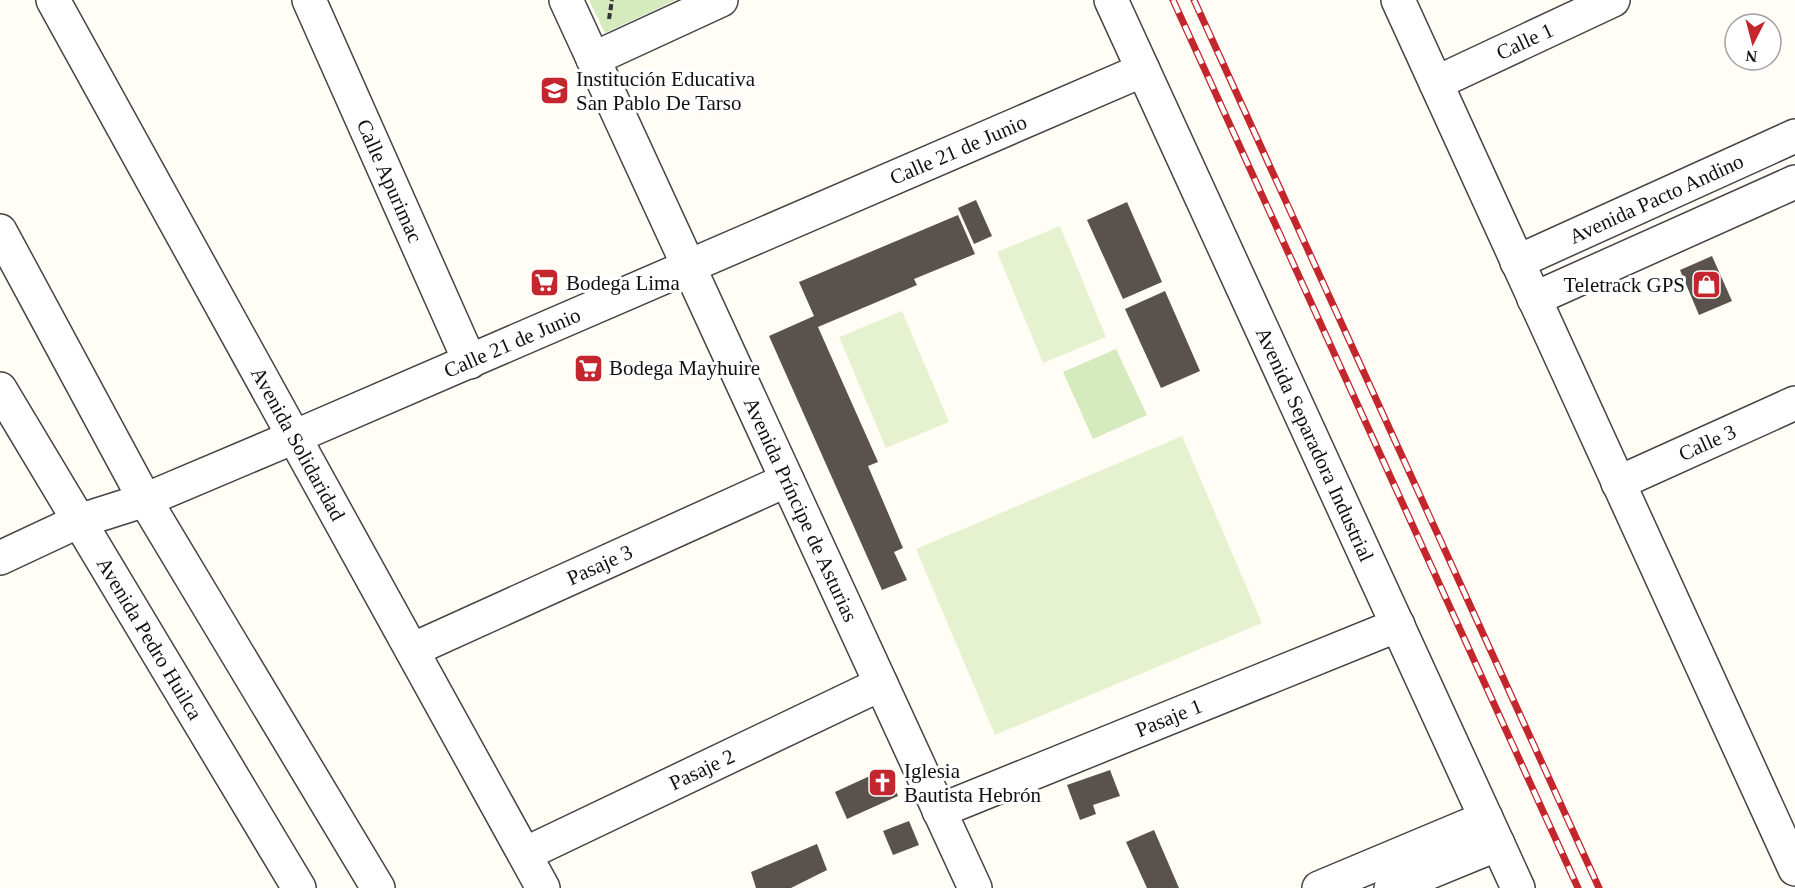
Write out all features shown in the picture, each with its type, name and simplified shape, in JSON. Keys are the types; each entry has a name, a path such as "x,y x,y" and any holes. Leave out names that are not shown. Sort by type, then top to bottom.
{"street":[{"name":"Avenida Solidaridad","path":"52,0 543,888"},
{"name":"Calle Apurimac","path":"309,0 470,362"},
{"name":"Avenida Príncipe de Asturias","path":"566,0 975,888"},
{"path":"593,59 721,0"},
{"name":"Avenida Separadora Industrial","path":"1111,0 1518,888"},
{"path":"1398,0 1793,860"},
{"name":"Calle 1","path":"1436,84 1613,0"},
{"name":"Calle 21 de Junio","path":"0,558 79,521 145,500 470,362 1143,70"},
{"name":"Avenida Pacto Andino","path":"1517,262 1795,136"},
{"name":"Avenida Pacto Andino","path":"1534,299 1795,182"},
{"path":"0,231 145,500 378,888"},
{"name":"Avenida Pedro Huilca","path":"0,389 299,888"},
{"name":"Calle 3","path":"1618,483 1795,403"},
{"name":"Pasaje 3","path":"412,650 787,480"},
{"name":"Pasaje 1","path":"939,811 1398,625"},
{"name":"Pasaje 2","path":"525,854 881,684"},
{"path":"1319,888 1492,831"},
{"path":"1391,888 1492,831"}],"green space":[{"path":"589,0 676,0 605,33"},
{"path":"1060,226 1106,337 1043,363 997,252"},
{"path":"902,311 949,422 886,448 839,337"},
{"path":"1116,349 1147,415 1093,439 1063,372"},
{"path":"1182,436 1262,623 995,735 916,549"}],"building":[{"path":"976,200 992,236 974,244 958,208"},
{"path":"1127,202 1162,282 1123,299 1087,220"},
{"path":"958,215 975,254 914,279 917,285 818,327 878,462 868,466 903,548 894,552 907,580 882,590 769,336 814,316 799,282"},
{"name":"Teletrack GPS","path":"1712,256 1732,301 1699,315 1680,270"},
{"path":"1165,291 1200,371 1161,388 1125,309"},
{"path":"885,769 898,796 847,819 835,792"},
{"path":"1110,770 1120,796 1093,805 1096,814 1080,820 1067,785"},
{"path":"909,821 919,845 893,855 883,831"},
{"path":"1154,830 1179,888 1147,888 1126,842"},
{"path":"817,844 827,870 791,888 756,888 751,872"}],"railway":[{"path":"1173,0 1578,888"},
{"path":"1194,0 1599,888"}],"place":[{"name":"Institución Educativa San Pablo De Tarso","path":"555,91"},
{"name":"Bodega Lima","path":"545,283"},
{"name":"Teletrack GPS","path":"1706,285"},
{"name":"Bodega Mayhuire","path":"588,368"},
{"name":"Iglesia Bautista Hebrón","path":"883,783"}]}
